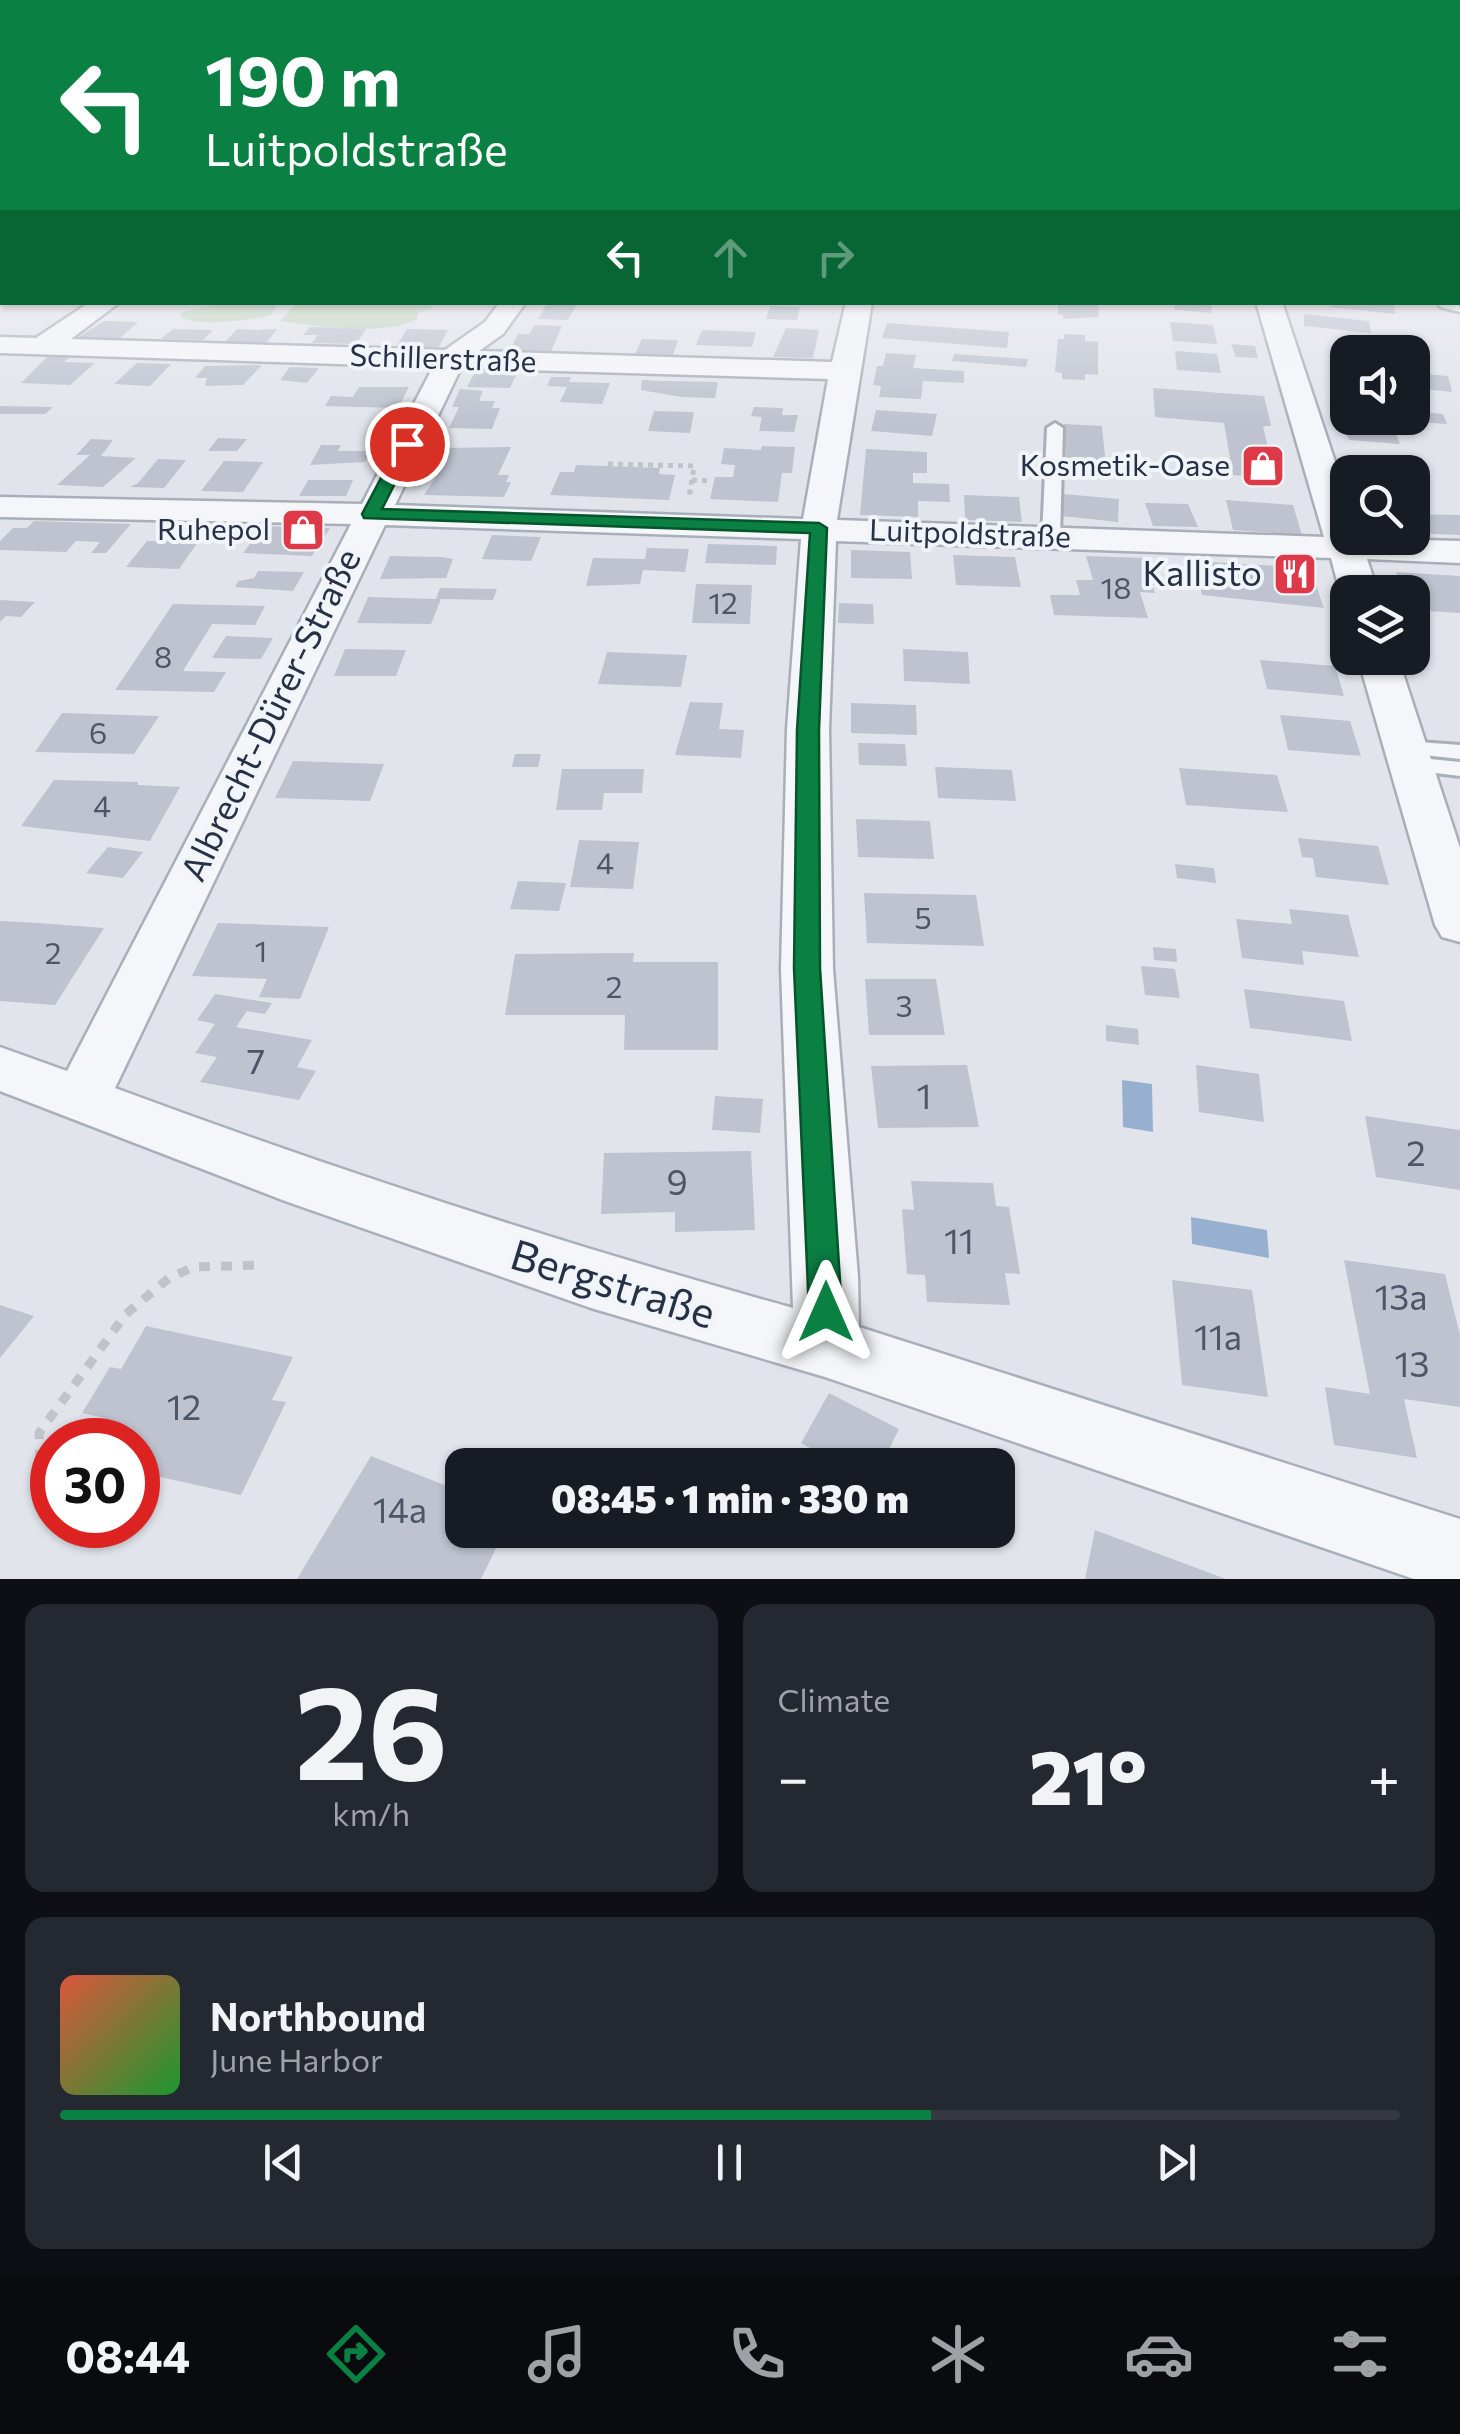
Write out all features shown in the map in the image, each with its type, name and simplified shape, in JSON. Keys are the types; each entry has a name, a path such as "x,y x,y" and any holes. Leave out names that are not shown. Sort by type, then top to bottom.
{"street":[{"path":"42,346 104,305"},
{"name":"Albrecht-Dürer-Straße","path":"82,1097 370,514 451,359 494,328 512,305"},
{"path":"825,1348 826,1277 807,968 808,730 819,528 844,371 859,305"},
{"path":"1270,305 1330,499"},
{"name":"Schillerstraße","path":"0,345 844,371"},
{"name":"Luitpoldstraße","path":"3,509 370,514 1330,547"},
{"name":"Luitpoldstraße","path":"1430,551 1460,552"},
{"path":"1383,675 1460,925"},
{"name":"Bergstraße","path":"0,1068 306,1184 591,1280 825,1348 1460,1557"}],"lane":[{"path":"1050,538 1055,428"},
{"path":"1408,756 1460,752"},
{"path":"1408,756 1460,769"}],"path":[{"path":"608,464 694,466 685,524"},
{"path":"692,480 712,481"},
{"path":"51,1418 129,1309 162,1282 192,1267 215,1263 263,1265"}],"green space":[{"path":"213,305 276,305 272,315 251,319 197,322 180,316"},
{"path":"295,305 433,307 418,313 417,319 387,328 350,329 280,321"}],"water":[{"path":"1122,1080 1152,1084 1153,1132 1123,1127"},
{"path":"1191,1217 1267,1230 1269,1258 1192,1244"}],"building":[{"path":"546,305 576,305 568,320 538,319"},
{"path":"1058,305 1098,305 1099,317 1063,319 1058,314"},
{"path":"1174,305 1211,305 1212,313 1175,310"},
{"path":"1394,305 1395,314 1331,307"},
{"path":"770,306 800,307 797,320 766,319"},
{"path":"1304,314 1369,321 1371,333 1304,326"},
{"path":"104,321 138,322 119,339 77,338"},
{"path":"1170,322 1213,325 1217,344 1173,341"},
{"path":"887,323 1009,332 1007,348 882,338"},
{"path":"534,325 562,326 551,351 510,350 518,334 530,334"},
{"path":"310,327 366,329 356,344 312,343 318,335 303,335"},
{"path":"786,328 819,330 813,358 773,357"},
{"path":"173,329 213,330 203,340 161,339"},
{"path":"237,329 277,329 266,343 225,342"},
{"path":"407,329 448,330 438,348 396,347"},
{"path":"702,330 756,332 752,347 696,345"},
{"path":"1064,334 1085,335 1085,341 1098,342 1098,375 1085,374 1085,380 1062,379 1062,373 1055,372 1058,339 1064,339"},
{"path":"642,339 678,340 673,355 635,354"},
{"path":"1231,344 1255,346 1258,358 1236,357"},
{"path":"1175,351 1217,354 1221,373 1177,370"},
{"path":"51,353 73,354 64,362 95,363 70,385 21,383"},
{"path":"886,353 916,355 913,368 964,371 964,383 923,381 921,399 879,397 881,386 873,385 877,366 883,366"},
{"path":"954,354 1028,359 1026,367 952,361"},
{"path":"137,363 171,364 150,386 114,384"},
{"path":"262,365 243,385 205,386 207,378 195,378 205,366"},
{"path":"290,367 319,368 307,383 280,380"},
{"path":"475,372 517,373 510,388 467,387"},
{"path":"1430,374 1448,376 1452,392 1430,390"},
{"path":"551,377 571,377 569,382 610,383 602,404 560,402 567,387 547,386"},
{"path":"642,380 718,382 715,398 641,390"},
{"path":"359,387 409,387 398,408 325,406 331,396 353,397"},
{"path":"1153,388 1264,396 1271,426 1263,426 1275,478 1233,475 1224,423 1155,417"},
{"path":"460,389 483,391 479,401 495,401 492,408 500,408 492,429 449,428 459,407 452,407"},
{"path":"0,406 53,407 45,414 0,414"},
{"path":"754,407 783,408 782,415 798,415 794,432 759,431 762,417 751,416"},
{"path":"876,410 937,414 932,436 871,431"},
{"path":"654,411 694,412 690,433 648,431"},
{"path":"1430,413 1443,414 1447,424 1430,423"},
{"path":"1064,424 1102,426 1106,466 1066,463"},
{"path":"1347,435 1396,435 1400,444 1349,440"},
{"path":"218,438 247,439 237,451 208,451"},
{"path":"91,439 113,440 101,456 136,458 103,487 57,485 90,455 76,455"},
{"path":"321,445 341,445 338,451 370,451 365,462 310,465"},
{"path":"762,446 795,447 792,473 782,473 778,502 710,499 715,477 733,477 735,465 721,464 724,448 761,450"},
{"path":"511,447 498,475 509,475 506,482 511,482 504,497 424,495 445,463 434,463 442,448"},
{"path":"866,449 927,452 927,473 913,473 913,483 949,484 950,502 918,501 918,517 860,515"},
{"path":"158,459 186,460 164,488 130,487 138,483"},
{"path":"224,461 263,462 243,492 201,491"},
{"path":"576,465 660,468 659,474 675,475 669,500 550,495 560,472 574,472"},
{"path":"308,480 353,480 346,496 299,496"},
{"path":"1064,494 1119,499 1118,522 1062,516"},
{"path":"964,495 1019,497 1022,522 965,520"},
{"path":"1226,500 1293,505 1302,535 1233,530"},
{"path":"1145,503 1188,504 1198,527 1153,526"},
{"path":"1430,514 1460,515 1460,535 1430,534"},
{"path":"34,521 131,524 106,553 91,553 100,542 76,541 66,552 0,550 0,541 13,528 27,528"},
{"path":"263,526 330,528 312,556 243,553"},
{"path":"492,535 541,537 531,561 482,559"},
{"path":"147,541 198,542 179,569 126,567"},
{"path":"708,544 777,546 776,565 705,563"},
{"path":"647,548 689,549 685,572 643,570 640,584 586,586 593,558 645,559"},
{"path":"851,550 910,552 912,579 851,578"},
{"path":"953,555 1015,557 1021,587 956,585"},
{"path":"390,556 453,559 446,578 380,579"},
{"path":"1086,556 1145,558 1149,570 1158,570 1162,585 1152,585 1155,593 1140,592 1148,618 1054,615 1050,595 1080,595 1076,580 1093,580"},
{"path":"1194,561 1310,568 1324,608 1202,595"},
{"path":"258,571 304,572 293,591 235,587 238,581 254,578"},
{"path":"1396,572 1460,576 1460,613 1430,611 1430,575"},
{"path":"696,584 752,585 750,624 692,623"},
{"path":"440,588 497,589 493,600 441,599 431,624 357,623 368,597 436,599"},
{"path":"0,600 35,602 21,617 6,616 0,622"},
{"path":"839,603 873,604 874,624 838,623"},
{"path":"173,604 265,606 255,625 212,624 183,671 226,672 214,692 115,690"},
{"path":"226,636 273,638 261,659 212,658"},
{"path":"345,649 406,650 396,676 334,676"},
{"path":"903,649 968,652 970,684 904,681"},
{"path":"607,652 687,655 681,687 598,684"},
{"path":"1260,660 1330,666 1330,675 1338,675 1344,696 1267,689"},
{"path":"690,702 723,703 719,729 744,730 741,758 675,755"},
{"path":"851,703 916,705 917,735 851,733"},
{"path":"62,713 159,716 134,754 35,752"},
{"path":"1280,715 1350,721 1361,756 1288,750"},
{"path":"858,743 905,744 907,766 859,765"},
{"path":"515,754 541,754 538,767 512,767"},
{"path":"293,761 384,764 370,801 275,798"},
{"path":"935,767 1012,770 1016,801 938,798"},
{"path":"1179,768 1277,775 1288,812 1186,805"},
{"path":"562,769 644,769 642,793 604,793 602,810 556,810"},
{"path":"54,780 180,787 150,841 21,826"},
{"path":"856,819 930,821 934,859 858,857"},
{"path":"1298,838 1378,846 1389,885 1316,877 1313,858 1302,857"},
{"path":"579,840 639,842 633,889 570,887"},
{"path":"108,847 143,852 123,878 86,873"},
{"path":"1175,864 1214,868 1216,883 1177,878"},
{"path":"518,881 566,883 559,911 510,909"},
{"path":"864,893 976,895 984,946 867,943"},
{"path":"1289,909 1348,915 1359,957 1302,951 1304,965 1242,958 1236,919 1292,924"},
{"path":"0,921 104,928 55,1005 0,1001"},
{"path":"218,923 329,927 300,999 259,997 267,979 192,976"},
{"path":"1153,947 1176,949 1177,962 1154,960"},
{"path":"634,953 633,962 718,962 718,1050 624,1050 625,1015 505,1015 515,954"},
{"path":"1141,966 1175,969 1180,998 1145,995"},
{"path":"865,979 936,979 945,1035 869,1035"},
{"path":"1244,989 1344,1001 1352,1041 1250,1028"},
{"path":"215,994 272,1003 265,1014 247,1011 236,1027 312,1040 297,1067 316,1071 299,1100 200,1082 217,1057 195,1053 215,1024 197,1020"},
{"path":"1106,1025 1138,1029 1139,1045 1106,1041"},
{"path":"967,1065 979,1127 878,1128 871,1066"},
{"path":"1196,1065 1259,1074 1264,1122 1199,1112"},
{"path":"715,1096 763,1099 760,1133 712,1130"},
{"path":"1365,1116 1460,1130 1460,1190 1376,1177"},
{"path":"751,1151 755,1230 675,1232 675,1212 601,1214 604,1153"},
{"path":"911,1181 993,1183 996,1206 1009,1207 1020,1274 1005,1273 1010,1305 927,1302 925,1275 907,1274 902,1209 914,1210"},
{"path":"1344,1260 1445,1274 1460,1335 1460,1407 1404,1399 1417,1458 1334,1445 1325,1387 1370,1394"},
{"path":"1172,1280 1252,1290 1268,1397 1182,1385"},
{"path":"0,1305 34,1316 0,1358"},
{"path":"146,1326 293,1357 272,1400 286,1402 241,1495 160,1477 160,1418 104,1418 82,1413 110,1367 121,1369"},
{"path":"829,1393 899,1429 890,1448 810,1448 801,1443"},
{"path":"371,1456 445,1485 445,1548 496,1548 481,1579 297,1579"},
{"path":"1095,1530 1226,1579 1085,1579"}],"place":[{"name":"Kosmetik-Oase","path":"1263,466"},
{"name":"Ruhepol","path":"303,530"},
{"name":"Kallisto","path":"1295,574"}],"route":[{"path":"407,444 370,514 819,528 808,730 807,968 826,1312"}]}
